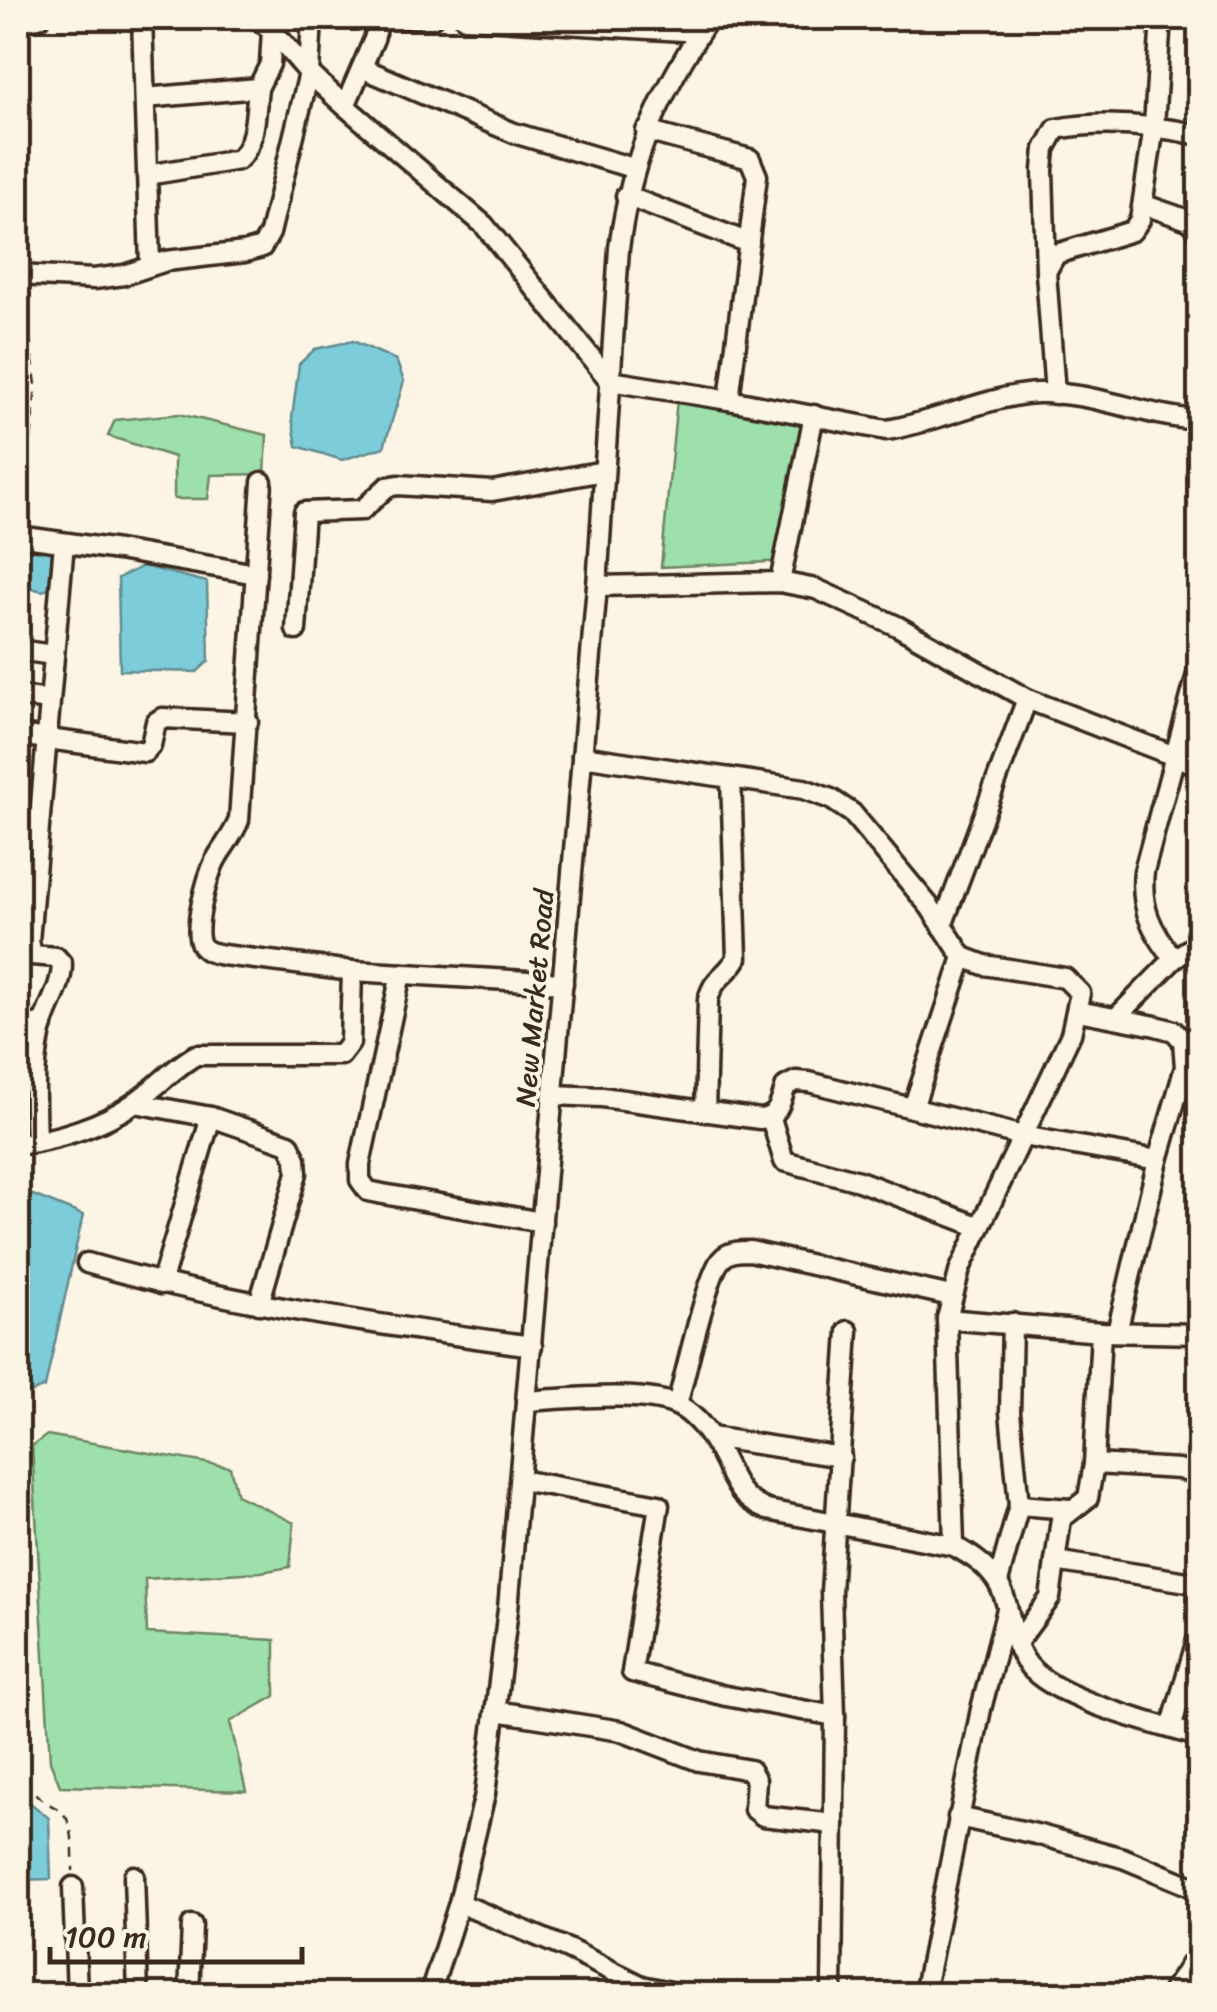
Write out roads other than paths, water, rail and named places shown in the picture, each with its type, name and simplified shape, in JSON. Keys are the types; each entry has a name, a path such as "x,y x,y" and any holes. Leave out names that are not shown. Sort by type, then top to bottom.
{"highway":[{"path":"1177,1994 1200,1959"}],"street":[{"path":"18,22 39,18"},
{"path":"142,18 150,265"},
{"path":"256,18 345,106 484,225 610,381 886,430 911,427 1035,393 1200,420"},
{"path":"20,275 124,275 150,265 262,247 270,232 309,73 306,18 432,18"},
{"path":"345,106 380,18"},
{"path":"465,18 704,25"},
{"path":"1046,272 1056,254 1132,231 1144,205 1154,126 1160,18"},
{"name":"New Market Road","path":"430,1994 459,1904 485,1794 496,1711 532,1346 626,196 646,131 670,80 704,25"},
{"path":"147,175 238,160 247,152 258,88 270,64 272,30"},
{"path":"362,68 514,133 633,168"},
{"path":"146,98 258,88"},
{"path":"1055,394 1043,170 1045,149 1056,128 1079,124 1154,126 1200,134"},
{"path":"646,131 750,159 756,176 729,400"},
{"path":"626,196 749,243"},
{"path":"1144,205 1188,220 1200,230"},
{"path":"780,582 814,415"},
{"path":"296,630 304,512 362,510 387,487 398,484 492,492 604,470"},
{"path":"262,482 240,820 233,838 213,866 199,917 198,941 206,950 224,955 352,971 563,984"},
{"path":"18,536 256,574"},
{"path":"64,543 28,941 32,955 56,957 62,964 62,976 42,1026 27,1144 81,1128 134,1103 196,1054 340,1055 350,1043 352,971"},
{"path":"597,586 780,582 816,590 857,606 1028,699 1200,766"},
{"path":"18,650 54,655"},
{"path":"1174,959 1154,934 1144,913 1142,889 1200,663"},
{"path":"18,696 48,700"},
{"path":"942,926 1028,699"},
{"path":"18,734 146,752 156,722 162,718 248,722"},
{"path":"582,756 804,789 831,799 852,813 962,957 984,966 1065,978 1080,993 1071,1034 950,1296 947,1320 954,1546"},
{"path":"705,1112 708,1000 712,983 737,958 730,778"},
{"path":"1118,1017 1174,959 1200,942"},
{"path":"913,1108 962,957"},
{"path":"401,974 360,1164 360,1180 368,1191 542,1222"},
{"path":"1016,1644 1050,1598 1061,1519 1088,1498 1109,1332 1185,1068 1182,1041 1174,1032 1078,1011"},
{"path":"18,1021 42,1026"},
{"path":"771,1118 779,1110 786,1086 796,1080 1023,1136 1158,1160"},
{"path":"553,1095 602,1097 771,1118"},
{"path":"134,1103 211,1117 290,1144 297,1173 259,1304"},
{"path":"161,1284 211,1117"},
{"path":"771,1118 784,1161 860,1181 980,1227"},
{"path":"676,1405 711,1280 721,1259 735,1252 750,1251 950,1296"},
{"path":"86,1263 161,1284 338,1319 532,1346"},
{"path":"947,1320 1109,1332 1200,1334"},
{"path":"998,1582 1019,1505 1010,1412 1012,1324"},
{"path":"832,1994 835,1716 831,1609 848,1331"},
{"path":"526,1401 612,1398 676,1405 695,1418 710,1437 736,1489 748,1502 767,1510 954,1546 978,1560 998,1582 1016,1644 1030,1668 1087,1701 1200,1737"},
{"path":"710,1437 841,1457"},
{"path":"1094,1464 1179,1469 1200,1476"},
{"path":"520,1480 659,1504 632,1672 726,1696 835,1716"},
{"path":"1019,1505 1070,1509"},
{"path":"1055,1562 1200,1584"},
{"path":"924,1994 958,1817 1006,1612"},
{"path":"1170,1728 1200,1630"},
{"path":"496,1711 622,1731 699,1761 750,1770 756,1780 754,1809 763,1816 834,1824"},
{"path":"958,1817 1109,1854 1200,1890"},
{"path":"134,1876 138,1994"},
{"path":"73,1887 77,1994"},
{"path":"459,1904 568,1949 642,1986 680,1994"},
{"path":"188,1994 192,1925"}],"water":[{"path":"353,341 396,360 404,381 384,447 342,460 297,446 292,418 299,364 315,349"},
{"path":"48,545 63,558 52,588 42,591 20,585 25,551"},
{"path":"143,566 207,582 209,661 197,672 120,670 118,578"},
{"path":"18,1189 83,1215 45,1387 18,1398"},
{"path":"18,1793 49,1818 51,1879 18,1880"}]}
